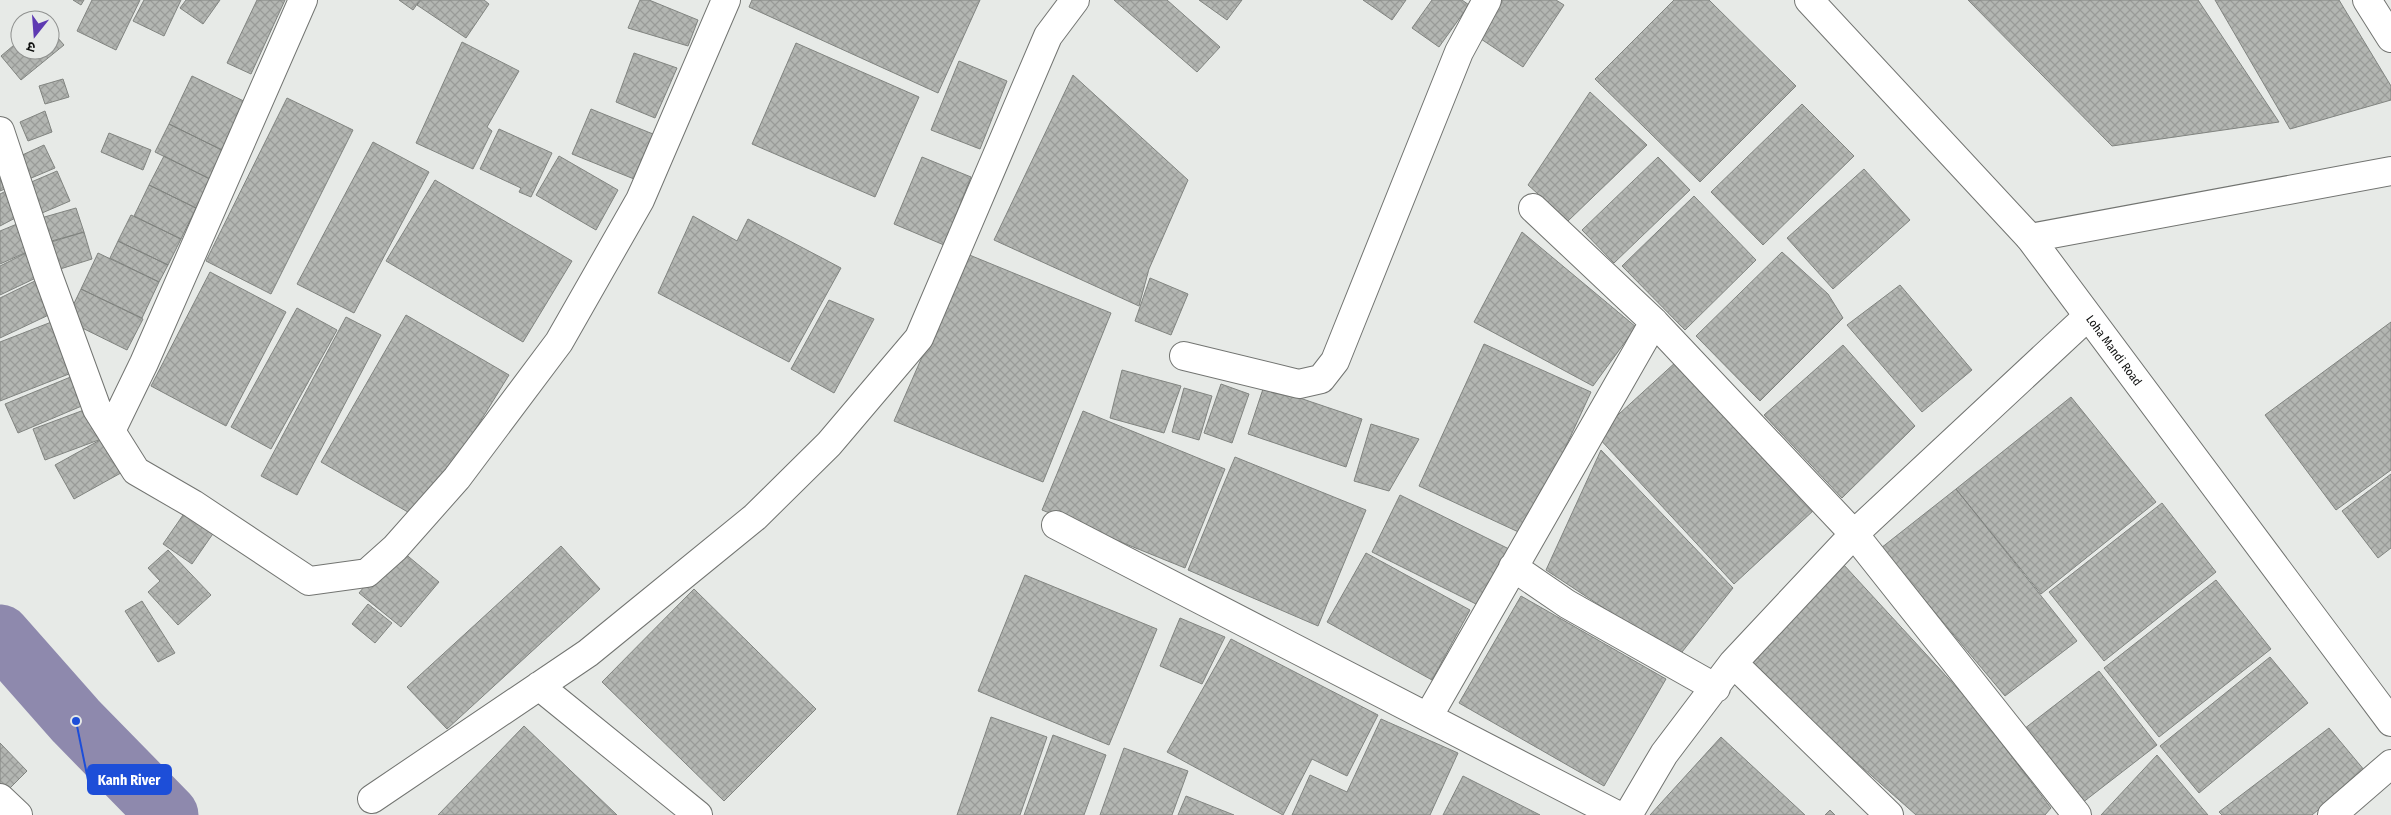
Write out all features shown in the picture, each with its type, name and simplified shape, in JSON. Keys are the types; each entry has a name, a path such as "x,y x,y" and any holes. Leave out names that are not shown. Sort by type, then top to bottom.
{"street":[{"path":"111,431 144,363 303,0"},
{"path":"0,131 48,275 97,409 136,471 193,504 309,581 367,573 395,548 457,478 559,342 640,200 726,0"},
{"path":"372,799 588,653 755,517 829,444 919,338 1048,36 1075,0"},
{"path":"1184,356 1299,384 1321,379 1336,361 1459,52 1487,0"},
{"name":"Loha Mandi Road","path":"1809,0 2030,238 2087,317 2391,722"},
{"path":"2367,0 2391,38"},
{"path":"2030,238 2391,171"},
{"path":"1533,208 1654,322 1854,534 2077,815"},
{"path":"1628,815 1664,754 1716,688 1733,663 1854,534 2087,317"},
{"path":"1428,717 1654,322"},
{"path":"1056,525 1618,815"},
{"path":"1513,568 1567,604 1716,688"},
{"path":"1733,663 1890,815"},
{"path":"539,686 698,815"},
{"path":"2332,815 2391,764"},
{"path":"0,798 18,815"}],"building":[{"path":"73,0 84,0 81,5"},
{"path":"92,0 140,0 116,50 77,31"},
{"path":"144,0 181,0 164,36 133,21"},
{"path":"186,0 220,0 203,24 180,8"},
{"path":"257,0 285,0 251,74 227,63"},
{"path":"399,0 420,0 413,10"},
{"path":"421,0 484,0 489,4 466,38 417,5"},
{"path":"640,0 649,0 698,20 688,46 628,28"},
{"path":"752,0 980,0 938,93 749,7"},
{"path":"1114,0 1167,0 1220,47 1197,72"},
{"path":"1199,0 1242,0 1227,20"},
{"path":"1363,0 1406,0 1392,20"},
{"path":"1432,0 1462,0 1469,5 1439,47 1412,28"},
{"path":"1503,0 1556,0 1564,5 1523,67 1478,37"},
{"path":"1674,0 1709,0 1796,86 1700,182 1595,79"},
{"path":"1968,0 2198,0 2279,122 2112,146"},
{"path":"2215,0 2339,0 2391,86 2391,100 2290,129"},
{"path":"60,40 64,45 60,48"},
{"path":"462,42 519,71 487,127 492,131 473,169 416,143"},
{"path":"796,43 919,97 875,197 752,144"},
{"path":"10,48 10,60 46,60 21,80 1,56"},
{"path":"634,53 677,68 655,118 616,102"},
{"path":"959,61 1007,81 980,149 931,130"},
{"path":"1073,75 1188,180 1149,269 1139,306 994,240"},
{"path":"192,76 252,105 228,153 169,124"},
{"path":"63,79 69,97 45,104 39,86"},
{"path":"1590,92 1647,145 1568,221 1528,185"},
{"path":"287,98 353,130 271,294 206,261"},
{"path":"1802,104 1854,156 1763,245 1711,192"},
{"path":"591,109 653,134 634,179 572,154"},
{"path":"45,111 52,132 28,141 20,122"},
{"path":"169,124 224,151 210,179 155,152"},
{"path":"499,129 552,153 531,197 519,192 521,188 480,169"},
{"path":"109,133 151,150 143,170 101,152"},
{"path":"373,142 429,172 354,313 297,284"},
{"path":"44,145 55,168 29,179 18,157"},
{"path":"164,156 210,179 196,208 149,185"},
{"path":"559,156 618,190 596,230 536,195"},
{"path":"922,157 971,177 944,245 894,224"},
{"path":"1658,157 1690,190 1614,263 1582,230"},
{"path":"1864,169 1910,220 1833,289 1787,238"},
{"path":"57,171 70,201 42,213 29,183"},
{"path":"0,179 5,189 0,191"},
{"path":"435,180 572,261 523,342 386,261"},
{"path":"149,185 196,208 181,239 134,216"},
{"path":"8,190 21,215 0,226 0,194"},
{"path":"1694,196 1756,260 1685,330 1622,266"},
{"path":"76,208 84,232 48,242 41,218"},
{"path":"131,215 181,239 168,265 118,241"},
{"path":"693,216 737,241 748,219 841,268 789,362 658,293"},
{"path":"17,224 29,251 0,264 0,231"},
{"path":"84,232 92,259 57,270 48,243"},
{"path":"1522,232 1636,327 1593,386 1474,322"},
{"path":"118,241 168,265 159,282 110,258"},
{"path":"28,252 40,276 0,295 0,266"},
{"path":"1782,252 1828,294 1843,318 1760,401 1696,336"},
{"path":"98,253 159,282 142,318 81,289"},
{"path":"967,254 1111,313 1043,482 894,421"},
{"path":"210,272 286,312 226,426 151,386"},
{"path":"1150,278 1188,294 1171,335 1135,321"},
{"path":"39,279 55,312 0,338 0,298"},
{"path":"1900,285 1972,370 1922,412 1847,325"},
{"path":"81,289 143,319 127,350 66,320"},
{"path":"829,300 874,319 834,393 791,369"},
{"path":"297,308 337,330 271,449 231,427"},
{"path":"406,315 509,375 420,519 321,462"},
{"path":"346,317 381,335 297,495 261,476"},
{"path":"54,321 74,372 0,401 0,342"},
{"path":"2391,322 2391,470 2336,510 2265,415"},
{"path":"1484,344 1591,392 1525,535 1419,486"},
{"path":"1843,345 1915,426 1842,498 1764,415"},
{"path":"1677,361 1814,510 1734,584 1596,435"},
{"path":"1122,370 1181,386 1164,433 1110,418"},
{"path":"73,376 84,405 18,433 5,404"},
{"path":"1221,384 1249,394 1232,443 1204,433"},
{"path":"1264,386 1362,419 1346,467 1248,434"},
{"path":"1184,388 1212,396 1199,440 1172,432"},
{"path":"2071,397 2156,502 2041,594 1956,489"},
{"path":"92,407 104,438 45,460 33,429"},
{"path":"1083,411 1225,469 1185,568 1042,510"},
{"path":"1371,424 1419,439 1389,491 1354,481"},
{"path":"109,435 128,469 74,499 55,465"},
{"path":"1601,450 1733,588 1678,657 1546,570"},
{"path":"1235,457 1366,510 1318,626 1188,570"},
{"path":"2391,474 2391,548 2378,558 2342,511"},
{"path":"1956,489 2077,641 2005,696 1881,548"},
{"path":"1400,495 1509,549 1480,606 1372,552"},
{"path":"2162,503 2216,572 2104,661 2049,592"},
{"path":"190,505 219,525 192,564 163,544"},
{"path":"561,546 600,589 447,729 407,687"},
{"path":"397,547 439,582 401,627 359,593"},
{"path":"168,550 211,595 178,625 148,592 160,581 148,568"},
{"path":"1366,553 1470,610 1432,680 1327,622"},
{"path":"1843,564 1970,702 2051,808 2045,815 1916,815 1749,667"},
{"path":"1025,575 1157,629 1109,745 978,691"},
{"path":"2216,580 2271,649 2159,737 2104,668"},
{"path":"694,589 816,709 724,801 602,682"},
{"path":"1521,596 1666,679 1604,786 1459,703"},
{"path":"142,601 175,653 158,662 125,611"},
{"path":"368,604 392,623 375,643 352,624"},
{"path":"1180,618 1225,637 1202,684 1160,666"},
{"path":"1231,639 1378,715 1347,776 1312,759 1283,815 1167,752"},
{"path":"2270,657 2308,703 2199,793 2160,746"},
{"path":"2099,671 2157,745 2082,803 2024,729"},
{"path":"991,717 1047,737 1020,815 957,815"},
{"path":"1381,719 1458,753 1430,815 1292,815 1310,775 1347,792"},
{"path":"524,726 617,815 438,815"},
{"path":"2329,728 2365,771 2312,815 2222,815 2219,812"},
{"path":"1053,735 1106,755 1084,815 1024,815"},
{"path":"1721,737 1805,815 1650,815"},
{"path":"0,743 27,771 3,795 0,792"},
{"path":"1124,748 1188,771 1172,815 1100,815"},
{"path":"2157,755 2208,815 2101,815"},
{"path":"1463,776 1540,815 1443,815"},
{"path":"1186,796 1234,815 1178,815"},
{"path":"1830,810 1835,815 1825,815"}],"waterway":[{"path":"0,635 76,721 168,815"}],"place":[{"name":"Kanh River","path":"76,721"}]}
